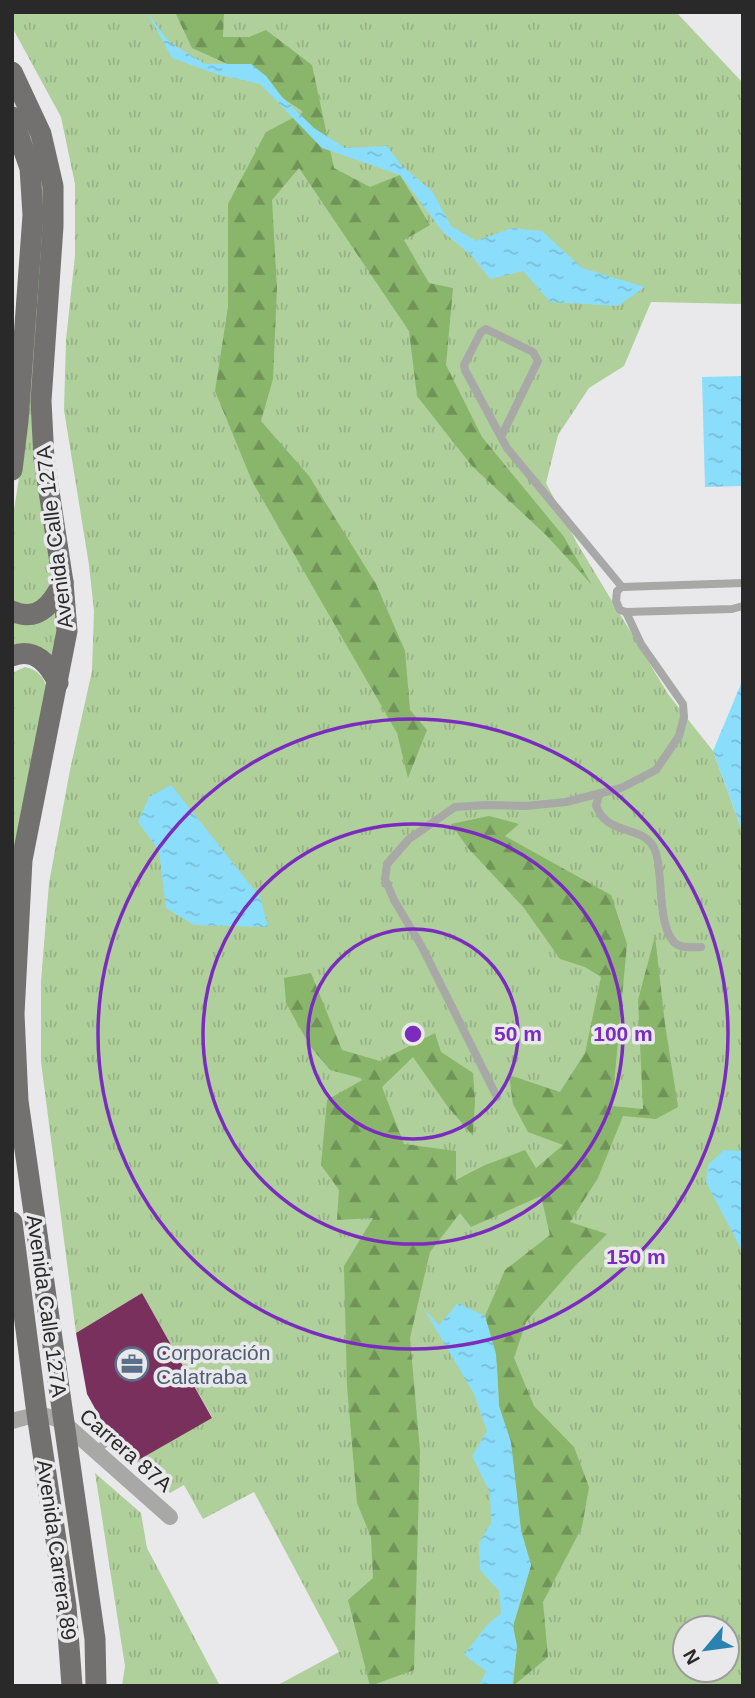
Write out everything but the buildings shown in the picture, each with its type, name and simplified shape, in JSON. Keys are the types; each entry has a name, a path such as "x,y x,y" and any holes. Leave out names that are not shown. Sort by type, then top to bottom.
{"main road":[{"name":"Avenida Calle 127A","path":"12,72 41,134 53,186 41,426 48,496 63,582 67,631 22,860 14,1014 18,1101 64,1423"},
{"name":"Avenida Calle 127A","path":"12,117 30,167 33,215 20,320 12,470"},
{"path":"12,611 20,615 34,615 45,609 56,598 63,582"},
{"path":"12,656 25,653 38,657 58,683"},
{"name":"Avenida Calle 127A","path":"12,1222 37,1415"},
{"name":"Avenida Carrera 89","path":"37,1415 66,1606 72,1686"},
{"name":"Avenida Carrera 89","path":"64,1423 95,1639 96,1686"}],"street":[{"name":"Carrera 87A","path":"12,1420 37,1415 54,1417 64,1423 170,1517"}],"lane":[{"path":"502,435 538,361 533,352 486,329 481,332 464,365 465,370 508,448 622,587"},
{"path":"743,583 622,587 617,591 616,601 620,610 626,612 732,609 743,606"},
{"path":"497,1097 422,947 394,900 385,879 387,864 409,839 455,807 566,802 621,788 656,770 679,736 684,717 683,704 641,644 626,612"},
{"path":"600,793 596,805 605,821 613,827 644,835 651,841 657,854 665,919 672,938 676,944 685,947 701,947"},
{"path":"96,1451 111,1438"}],"green space":[{"path":"12,12 676,12 743,83 743,304 651,302 624,366 589,388 558,435 546,483 577,543 668,694 713,751 743,833 743,1686 276,1686 339,1652 254,1492 203,1519 184,1485 170,1493 136,1461 212,1417 142,1293 76,1333 41,1062 41,981 49,883 92,671 94,611 64,410 66,340 75,255 75,184 61,117 12,27"},
{"path":"175,12 224,12 223,37 249,37 266,30 312,65 334,168 370,187 400,175 430,225 404,240 429,283 453,288 446,365 482,437 564,537 592,585 546,535 472,466 417,396 409,331 299,168 272,200 277,288 273,379 261,421 309,476 376,584 405,651 410,710 427,730 408,778 397,733 252,481 215,391 228,307 228,204 266,132 304,112 234,67 192,48"},
{"path":"12,89 35,142 45,185 54,580 37,605 18,604 12,600 12,523 28,419 31,143 12,98"},
{"path":"59,606 55,664 12,650 12,618"},
{"path":"25,667 40,675 47,689 12,894 12,673"},
{"path":"489,816 519,824 505,836 611,895 627,944 612,1106 643,1109 638,1000 655,936 678,1107 656,1119 623,1116 598,1178 570,1222 607,1234 526,1322 514,1358 534,1406 574,1447 589,1487 582,1527 543,1602 548,1657 513,1686 517,1647 513,1627 531,1565 521,1531 512,1454 499,1406 497,1365 485,1316 505,1270 550,1235 541,1196 471,1227 460,1213 430,1252 410,1338 420,1451 414,1670 370,1686 348,1600 373,1578 371,1537 357,1503 347,1386 344,1266 373,1218 337,1220 339,1190 321,1165 327,1100 364,1079 330,1070 310,1046 286,1003 284,978 311,973 342,1050 380,1061 435,1033 441,1052 473,1073 473,1136 448,1107 413,1057 382,1087 404,1144 456,1151 456,1180 485,1165 525,1150 536,1168 563,1145 528,1132 513,1104 509,1075 560,1092 585,1053 601,977 585,967 560,959 524,908 468,848 451,824"},
{"path":"95,1473 141,1513 147,1548 220,1686 122,1686 125,1666"}],"water":[{"path":"147,12 169,42 205,64 251,64 266,76 282,97 314,128 345,148 387,146 402,166 432,191 451,226 476,241 512,228 542,231 582,268 645,287 618,306 550,302 523,271 490,279 472,256 443,232 400,175 322,148 260,84 219,75 172,58"},
{"path":"743,376 743,486 705,487 702,377"},
{"path":"743,679 743,833 713,751"},
{"path":"171,785 260,897 268,927 194,925 166,908 159,851 138,822 149,797"},
{"path":"724,1150 743,1151 743,1253 706,1182 708,1165"},
{"path":"458,1303 485,1316 496,1354 499,1406 511,1442 521,1531 531,1565 513,1626 517,1647 512,1686 479,1686 486,1671 464,1655 487,1625 501,1613 499,1591 480,1570 479,1543 491,1523 490,1493 472,1456 487,1431 474,1394 424,1309 439,1325"}],"place":[{"name":"Corporación Calatraba","path":"132,1364"}]}
